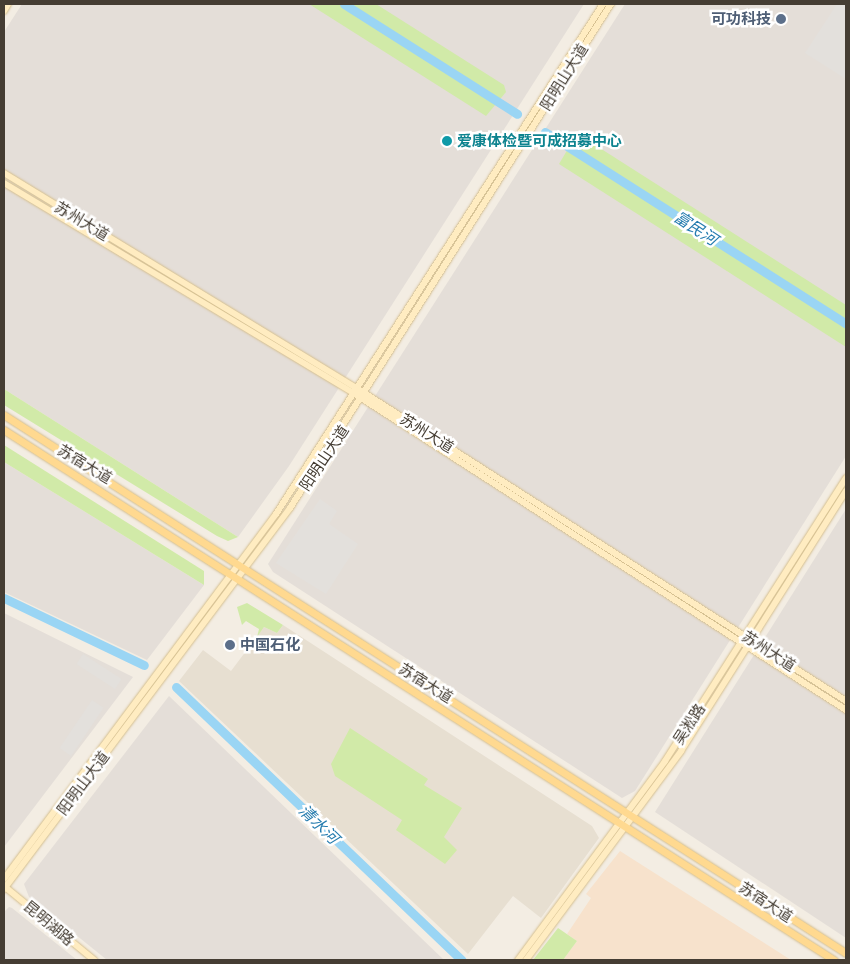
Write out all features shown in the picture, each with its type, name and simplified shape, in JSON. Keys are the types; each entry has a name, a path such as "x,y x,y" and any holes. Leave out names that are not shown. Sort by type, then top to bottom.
{"main road":[{"path":"4,11 8,4"},
{"name":"阳明山大道","path":"4,879 241,564 357,392 603,4"},
{"name":"阳明山大道","path":"4,887 241,579 364,396 611,4"},
{"name":"苏州大道","path":"4,173 357,392"},
{"name":"苏州大道","path":"4,183 364,396 747,641 846,701"},
{"name":"苏宿大道","path":"4,415 248,568 846,953"},
{"name":"苏宿大道","path":"4,430 241,579 622,828 834,960"},
{"name":"吴淞路","path":"747,641 846,478"},
{"name":"吴淞路","path":"526,960 632,814 846,491"},
{"name":"苏州大道","path":"747,641 846,710"},
{"name":"吴淞路","path":"518,960 622,828"},
{"name":"昆明湖路","path":"4,887 94,960"}],"shaded area":[{"path":"22,4 584,4 289,466 238,537 4,389 4,32"},
{"path":"625,4 846,4 846,456 635,791 622,798 273,572 268,564"},
{"path":"837,4 846,4 846,79 805,53"},
{"path":"4,462 204,585 147,660 4,592"},
{"path":"320,499 337,511 329,524 358,544 326,594 276,563"},
{"path":"846,509 846,938 655,812"},
{"path":"4,613 133,677 4,847"},
{"path":"283,625 592,826 599,838 541,918 513,896 468,954 179,681 203,650 231,671 264,627 277,633"},
{"path":"83,654 122,679 115,689 76,664"},
{"path":"169,696 444,960 107,960 29,897 24,884"},
{"path":"92,700 104,708 71,756 60,748"},
{"path":"620,851 791,960 563,960 577,941 567,934 591,898 586,894"},
{"path":"9,907 77,960 4,960 4,912"}],"green space":[{"path":"309,4 376,4 504,85 506,92 486,116"},
{"path":"581,136 846,305 846,347 559,164 575,137"},
{"path":"4,389 238,537 228,541 217,536 4,405"},
{"path":"4,445 204,571 204,585 4,462"},
{"path":"247,603 283,625 277,633 264,627 257,637 259,629 246,621 242,625 237,607"},
{"path":"350,728 428,779 424,785 462,808 444,837 457,850 445,864 396,830 402,820 335,776 331,764"},
{"path":"558,928 577,941 563,960 533,960"}],"waterway":[{"name":"富民河","path":"344,4 517,114"},
{"name":"富民河","path":"545,132 846,324"},
{"name":"清水河","path":"4,598 144,665"},
{"name":"清水河","path":"176,687 462,960"}],"place":[{"name":"可功科技","path":"781,19"},
{"name":"爱康体检暨可成招募中心","path":"447,141"},
{"name":"中国石化","path":"230,645"}]}
